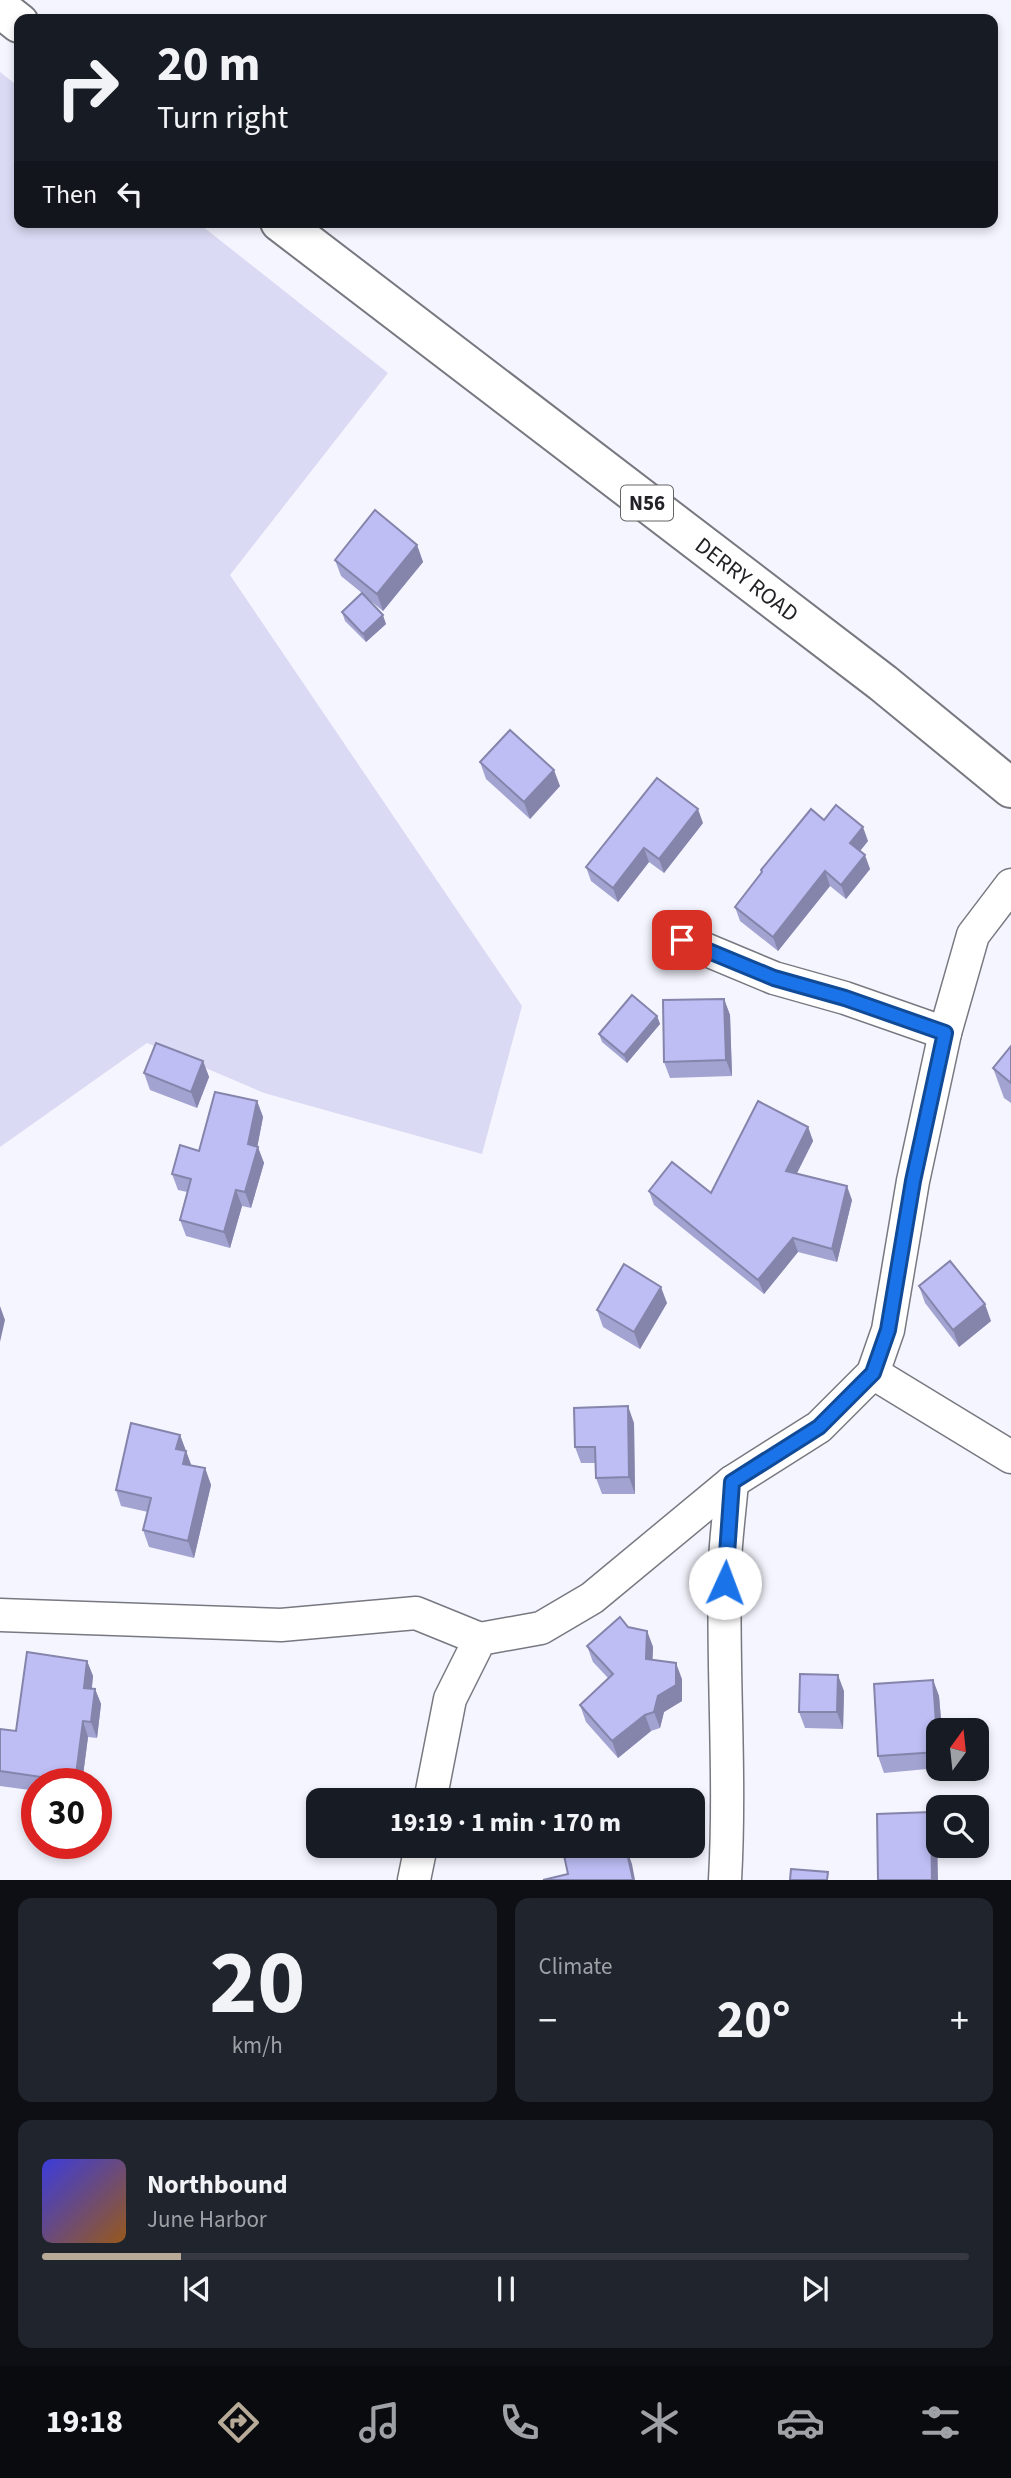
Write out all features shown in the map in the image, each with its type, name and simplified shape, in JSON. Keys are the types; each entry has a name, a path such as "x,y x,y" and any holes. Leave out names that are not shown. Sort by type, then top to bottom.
{"main road":[{"path":"0,8 14,19"},
{"name":"DERRY ROAD","path":"288,228 883,683 1011,788"}],"street":[{"path":"0,1615 281,1625 416,1613 480,1639 541,1628 592,1598 732,1482 819,1427 873,1373 888,1330 913,1181 945,1033 973,935 1011,885"},
{"path":"682,940 774,978 845,998 945,1033"},
{"path":"873,1373 1011,1457"},
{"path":"725,1880 729,1822 725,1560 732,1482"},
{"path":"433,1788 450,1699 480,1639"},
{"path":"414,1880 419,1858"}],"shaded area":[{"path":"0,72 14,83 14,228 205,228 388,373 230,575 522,1006 482,1154 264,1093 147,1043 0,1147"}],"building":[{"path":"375,510 417,545 377,594 335,560"},
{"path":"362,593 383,615 363,634 342,612"},
{"path":"510,730 554,770 524,802 480,762"},
{"path":"657,778 698,809 659,859 644,848 613,888 586,867"},
{"path":"836,805 863,827 850,843 865,855 841,885 825,871 773,937 735,907 761,870 811,809 824,820"},
{"path":"632,995 657,1016 624,1055 599,1034"},
{"path":"724,999 726,1060 664,1062 663,1000"},
{"path":"156,1043 203,1061 191,1092 144,1073"},
{"path":"1011,1046 1011,1083 993,1068"},
{"path":"215,1092 257,1101 248,1144 258,1147 245,1192 236,1190 224,1232 180,1220 191,1179 172,1174 180,1145 199,1151"},
{"path":"758,1101 808,1127 786,1171 847,1186 832,1249 793,1238 758,1280 649,1191 672,1162 711,1193"},
{"path":"950,1261 985,1304 953,1330 919,1286"},
{"path":"624,1264 661,1287 634,1332 597,1310"},
{"path":"628,1406 629,1477 596,1478 595,1447 575,1447 574,1408"},
{"path":"131,1423 180,1435 176,1449 186,1451 183,1464 205,1468 188,1541 143,1530 151,1498 116,1490"},
{"path":"620,1617 628,1627 647,1631 646,1659 676,1663 676,1685 658,1696 654,1712 645,1715 612,1741 580,1705 613,1674 587,1646"},
{"path":"27,1652 87,1661 84,1688 95,1689 91,1722 83,1721 77,1768 21,1768 21,1774 0,1771 0,1729 16,1731"},
{"path":"800,1674 838,1675 837,1712 799,1712"},
{"path":"933,1680 936,1718 926,1718 926,1753 878,1756 874,1684"},
{"path":"926,1812 926,1858 932,1858 932,1880 878,1880 877,1814"},
{"path":"565,1858 628,1858 633,1880 543,1880 568,1874"},
{"path":"791,1869 828,1872 827,1880 790,1880"}],"route":[{"path":"682,940 774,978 845,998 945,1033 913,1181 888,1330 873,1373 819,1427 732,1482 725,1583"}]}
